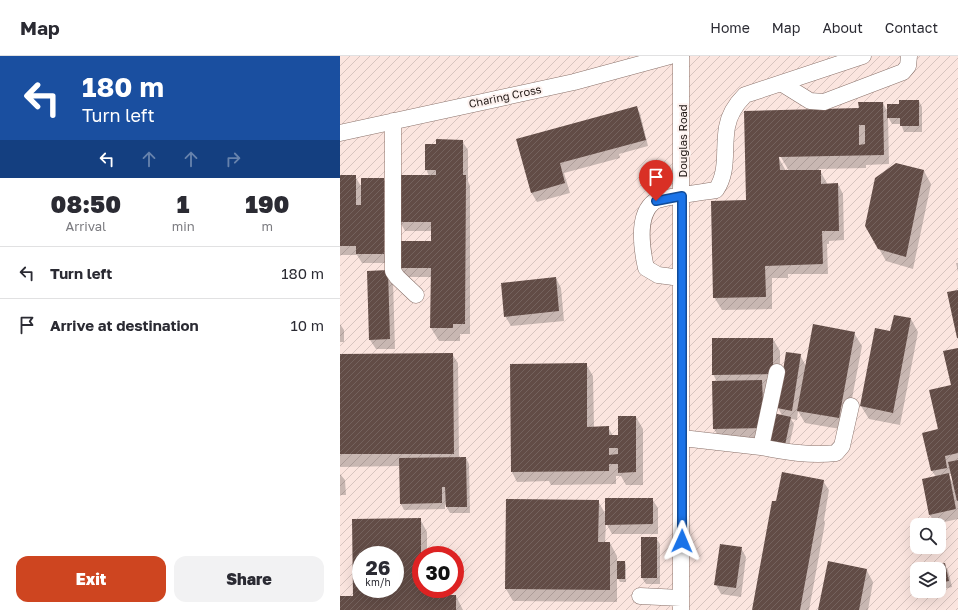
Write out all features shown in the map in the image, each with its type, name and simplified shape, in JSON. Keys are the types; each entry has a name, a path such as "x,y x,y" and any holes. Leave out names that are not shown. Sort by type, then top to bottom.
{"street":[{"name":"Charing Cross","path":"340,133 574,82 670,56"},
{"name":"Douglas Road","path":"681,56 681,604"},
{"path":"682,278 658,275 646,268 641,246 643,222 648,208 656,201 716,190 722,182 725,172 727,125 736,104 745,95 863,56"},
{"path":"780,83 810,101 824,102 903,72 908,66 909,56"},
{"path":"394,121 393,271 397,277 416,294"},
{"path":"761,447 777,372"},
{"path":"682,438 761,447 794,453 836,453 842,446 851,406"},
{"path":"640,596 681,604"}],"shaded area":[{"path":"340,56 958,56 958,610 340,610"}],"building":[{"path":"899,100 919,100 919,126 900,126 900,118 887,118 887,104 899,104"},
{"path":"858,102 883,102 884,155 779,157 780,170 821,170 821,184 838,183 839,231 822,231 823,264 765,266 766,297 713,298 711,201 746,200 744,111 859,108","holes":["859,125 865,125 865,144 859,145"]},
{"path":"637,106 646,140 560,163 565,183 531,193 516,139"},
{"path":"436,139 463,140 463,175 466,175 465,324 453,324 453,328 430,328 431,268 398,268 398,241 431,241 431,222 399,222 399,175 436,175 436,170 425,170 425,144 436,144"},
{"path":"896,163 924,170 906,257 878,249 865,226 875,178"},
{"path":"340,175 356,175 356,205 361,205 361,178 384,178 384,254 356,254 356,246 340,246"},
{"path":"388,270 390,339 369,340 367,271"},
{"path":"556,277 559,311 504,317 501,283"},
{"path":"958,290 958,338 957,338 947,292"},
{"path":"894,315 911,318 893,413 860,406 875,328 890,331"},
{"path":"813,324 855,332 839,418 797,411"},
{"path":"712,338 773,338 773,374 712,375"},
{"path":"958,348 958,453 945,456 947,468 931,471 922,433 938,429 929,390 951,385 943,351"},
{"path":"786,352 801,354 792,411 777,408"},
{"path":"453,353 454,454 340,454 340,354"},
{"path":"587,363 587,427 609,426 609,435 618,435 618,416 636,416 636,472 618,473 618,464 609,464 609,471 511,472 510,364","holes":["609,448 618,448 618,454 609,455"]},
{"path":"762,380 764,428 713,429 712,381"},
{"path":"773,413 791,417 785,445 767,441"},
{"path":"466,457 467,507 446,507 445,487 442,487 442,503 400,504 399,458"},
{"path":"958,460 958,501 957,501 948,462"},
{"path":"782,472 824,480 800,610 752,610 772,501 776,501"},
{"path":"949,473 956,509 929,515 922,479"},
{"path":"605,498 653,498 653,524 605,525"},
{"path":"506,499 599,500 598,542 610,542 610,590 505,589"},
{"path":"421,518 421,546 412,546 412,598 456,598 456,610 340,610 340,596 352,596 352,598 404,598 404,546 352,546 352,519"},
{"path":"641,537 657,537 657,578 641,578"},
{"path":"720,544 742,547 736,588 714,585"},
{"path":"617,561 625,561 625,579 617,579"},
{"path":"828,561 867,569 859,610 818,610"},
{"path":"946,568 949,581 946,582"}],"route":[{"path":"656,201 682,196 682,541"}]}
